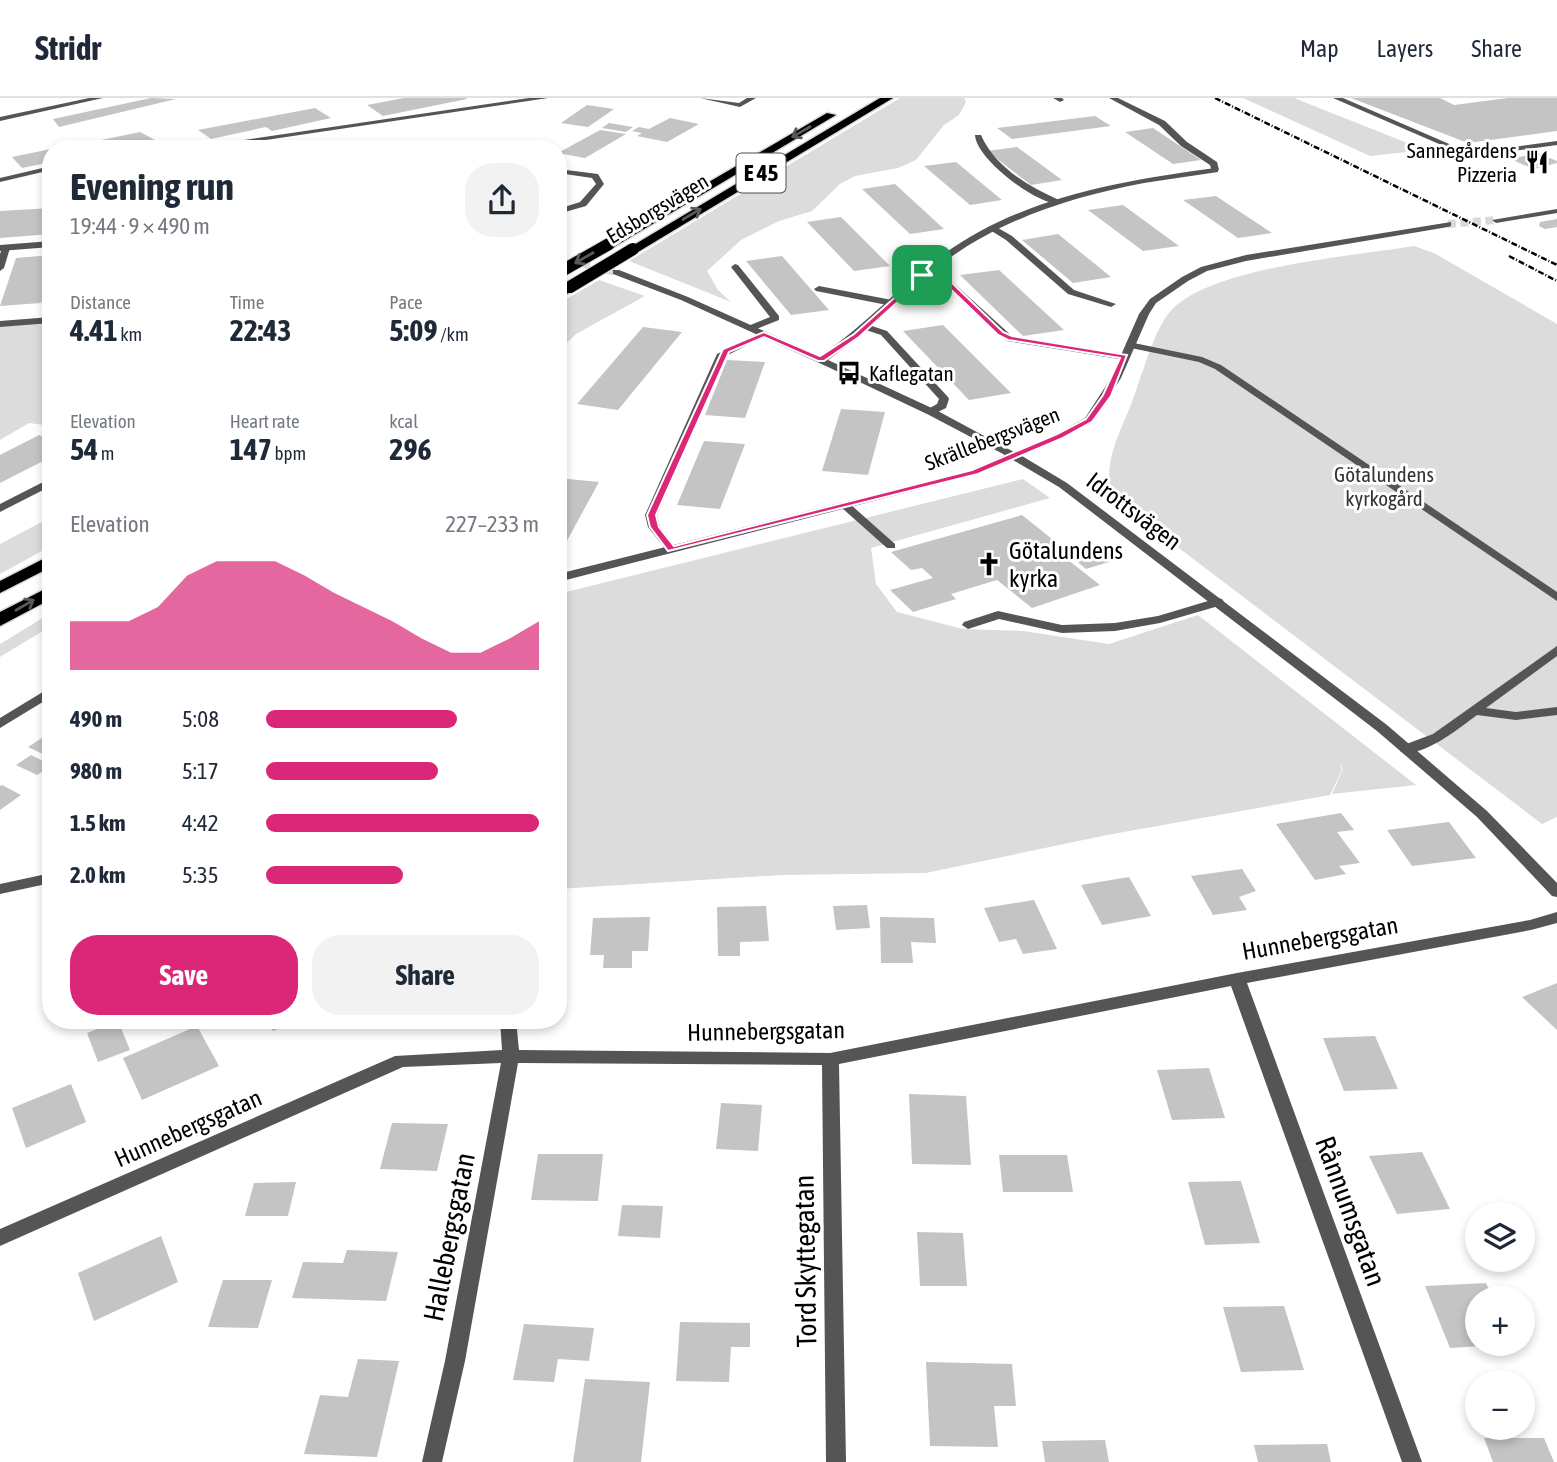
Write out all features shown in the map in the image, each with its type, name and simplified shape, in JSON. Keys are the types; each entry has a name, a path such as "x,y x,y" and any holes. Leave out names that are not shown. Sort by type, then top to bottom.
{"highway":[{"name":"Edsborgsvägen","path":"567,288 888,98"},
{"name":"Edsborgsvägen","path":"567,268 848,105"},
{"path":"0,589 42,564"},
{"path":"0,620 42,596"}],"street":[{"path":"0,119 99,98"},
{"path":"250,140 544,98"},
{"path":"704,98 740,105 752,98"},
{"path":"821,360 866,327 948,254 993,228 1056,202 1119,185 1215,170 1214,164 1161,123 1113,98"},
{"path":"1337,98 1469,155 1557,143"},
{"path":"978,137 986,155 1038,195 1056,202"},
{"path":"0,180 42,170"},
{"path":"567,172 594,176 600,184 583,204 567,209"},
{"path":"1496,220 1557,211"},
{"name":"Skrällebergsvägen","path":"567,576 949,480 1014,455 1089,420 1107,396 1153,301 1185,279 1204,269 1246,258 1448,224"},
{"path":"993,228 1009,238 1071,292 1111,304"},
{"path":"0,268 3,248 42,245"},
{"path":"735,267 776,318 751,328"},
{"name":"Idrottsvägen","path":"615,272 751,328 932,411 1063,485 1406,749 1482,814 1557,892"},
{"path":"922,275 946,281 1001,333 1010,338 1202,360 1218,367 1557,597"},
{"path":"820,289 892,303"},
{"path":"0,324 42,321"},
{"path":"866,327 884,333 944,399 943,406 932,411"},
{"path":"671,549 654,527 651,515 722,354 764,334"},
{"path":"0,509 42,486"},
{"path":"846,506 891,546"},
{"path":"968,625 998,615 1062,629 1115,627 1160,619 1218,602"},
{"path":"1406,749 1438,737 1557,650"},
{"path":"0,724 42,697"},
{"path":"1476,710 1495,716 1521,718 1557,711"},
{"path":"0,889 42,880"},
{"name":"Hunnebergsgatan","path":"0,1238 401,1061 511,1056 830,1059 1237,979 1531,925 1557,917"},
{"name":"Rånnumsgatan","path":"1237,979 1412,1462"},
{"name":"Hallebergsgatan","path":"432,1462 455,1361 511,1056 509,1029"},
{"name":"Tord Skyttegatan","path":"830,1059 836,1462"}],"green space":[{"path":"900,98 964,98 966,102 959,115 944,125 916,160 898,168 855,176 840,184 812,211 779,221 741,240 707,271 718,290 731,302 629,261"},
{"path":"1243,98 1294,98 1425,150 1370,156"},
{"name":"Götalundens kyrkogård","path":"1414,246 1434,253 1557,324 1557,817 1542,824 1113,498 1110,486 1109,473 1114,449 1153,343 1169,313 1188,297 1247,274 1320,259"},
{"path":"599,280 645,296 576,334 567,342 567,299"},
{"path":"42,323 42,425 29,423 0,440 0,327"},
{"path":"1023,479 1050,498 871,548 876,584 897,612 963,629 1023,631 1109,644 1198,615 1416,785 1332,794 1343,769 1339,763 1342,770 1330,795 1107,835 926,873 781,875 567,888 567,592"},
{"path":"42,522 42,551 0,574 0,544"},
{"path":"42,618 42,631 0,657 0,644"}],"building":[{"path":"151,98 176,99 59,127 53,119"},
{"path":"404,98 467,99 383,116 367,105"},
{"path":"1351,98 1440,98 1454,105 1508,98 1557,98 1557,131 1468,143"},
{"path":"587,105 614,109 588,127 561,123"},
{"path":"315,108 331,118 272,131 266,127 211,139 198,130"},
{"path":"1095,116 1111,126 1012,139 997,128"},
{"path":"670,118 699,124 667,142 637,136 642,133 632,131 639,127 649,129"},
{"path":"609,123 633,127 626,132 602,128"},
{"path":"1153,128 1201,160 1173,164 1125,132"},
{"path":"600,130 626,134 585,158 567,155 567,148"},
{"path":"140,132 155,140 101,140"},
{"path":"1017,147 1062,180 1031,185 987,151"},
{"path":"42,151 42,164 22,168 12,157"},
{"name":"Sannegårdens Pizzeria","path":"1537,153 1557,163 1534,169 1510,159"},
{"path":"956,162 1002,200 970,205 924,166"},
{"path":"895,184 944,229 910,234 862,189"},
{"path":"1216,196 1272,233 1238,238 1183,200"},
{"path":"1123,205 1179,246 1143,251 1088,210"},
{"path":"42,209 42,235 0,238 0,211"},
{"path":"841,217 890,266 854,271 807,222"},
{"path":"1557,219 1557,227 1545,229 1539,226 1540,222"},
{"path":"1058,234 1111,277 1073,283 1022,240"},
{"path":"42,256 41,303 0,306 16,258"},
{"path":"782,256 829,310 791,315 746,261"},
{"path":"999,270 1064,330 1023,336 960,275"},
{"path":"943,325 1011,393 969,400 903,331"},
{"path":"643,327 682,332 618,410 577,404"},
{"path":"727,360 765,362 745,418 705,415"},
{"path":"841,409 885,412 868,475 822,471"},
{"path":"39,435 42,436 42,462 0,483 0,455"},
{"path":"704,441 745,444 720,509 677,505"},
{"path":"567,479 599,482 567,541"},
{"name":"Götalundens kyrka","path":"1022,515 1062,547 1054,549 1100,585 1032,608 997,580 951,594 956,599 913,612 890,590 933,578 922,568 911,570 891,552"},
{"path":"1095,551 1109,562 1086,569 1073,558"},
{"path":"42,738 42,754 28,747"},
{"path":"31,755 42,760 42,772 37,775 16,765"},
{"path":"0,786 21,795 0,810"},
{"path":"1341,813 1354,830 1337,832 1360,863 1339,866 1346,874 1315,880 1276,824"},
{"path":"1449,822 1476,858 1412,866 1387,830"},
{"path":"1242,869 1256,891 1239,897 1247,910 1213,915 1191,876"},
{"path":"1129,877 1151,916 1102,925 1081,885"},
{"path":"1034,900 1057,949 1023,954 1016,939 999,942 984,908"},
{"path":"867,905 870,928 836,930 833,906"},
{"path":"766,906 769,941 740,942 740,956 718,956 717,907"},
{"path":"650,917 648,951 632,951 632,968 603,968 604,955 590,955 593,918"},
{"path":"880,917 934,918 936,943 911,942 913,963 881,963"},
{"path":"1557,983 1557,1030 1522,997"},
{"path":"97,1029 121,1029 130,1050 98,1062 87,1033"},
{"path":"190,1029 199,1029 219,1066 142,1100 123,1058"},
{"path":"1375,1036 1398,1089 1344,1091 1323,1038"},
{"path":"1209,1068 1225,1118 1172,1120 1157,1070"},
{"path":"71,1084 86,1122 26,1148 12,1108"},
{"path":"909,1094 966,1096 971,1165 912,1164"},
{"path":"721,1103 762,1105 758,1151 716,1149"},
{"path":"392,1123 448,1124 437,1171 380,1169"},
{"path":"1422,1152 1450,1209 1397,1214 1369,1156"},
{"path":"538,1154 603,1154 598,1201 531,1200"},
{"path":"999,1155 1067,1155 1073,1192 1003,1192"},
{"path":"1241,1181 1260,1243 1205,1245 1188,1182"},
{"path":"296,1182 288,1216 245,1216 254,1183"},
{"path":"622,1205 663,1206 660,1238 618,1236"},
{"path":"917,1232 963,1233 967,1286 920,1286"},
{"path":"161,1236 178,1282 94,1321 78,1273"},
{"path":"347,1250 398,1252 386,1301 292,1298 303,1262 343,1263"},
{"path":"223,1280 272,1280 258,1328 208,1327"},
{"path":"1486,1283 1487,1286 1465,1286 1465,1347 1450,1348 1425,1286"},
{"path":"1284,1306 1304,1370 1241,1372 1223,1307"},
{"path":"680,1322 750,1323 750,1347 731,1347 729,1382 676,1381"},
{"path":"524,1324 594,1328 589,1361 558,1359 554,1382 513,1380"},
{"path":"358,1359 399,1361 377,1457 304,1454 320,1395 348,1397"},
{"path":"926,1362 1012,1364 1016,1406 994,1406 998,1447 930,1446"},
{"path":"585,1379 650,1382 641,1462 573,1462"},
{"path":"1544,1438 1554,1462 1493,1462 1485,1440"},
{"path":"1105,1440 1109,1462 1045,1462 1042,1441"},
{"path":"1327,1444 1331,1462 1258,1462 1254,1445"}],"tunnel":[{"path":"1448,224 1496,220"},
{"path":"567,259 616,272"}],"railway":[{"path":"1215,98 1557,265"},
{"path":"1509,256 1557,281"}],"place":[{"name":"Sannegårdens Pizzeria","path":"1537,162"},
{"name":"Kaflegatan","path":"849,373"},
{"name":"Götalundens kyrka","path":"989,564"}],"route":[{"path":"922,275 946,281 1001,333 1010,338 1125,357 1107,396 1089,420 1060,436 975,472 671,549 654,527 651,515 694,423 722,354 764,334 821,360 857,335 922,275"}]}
